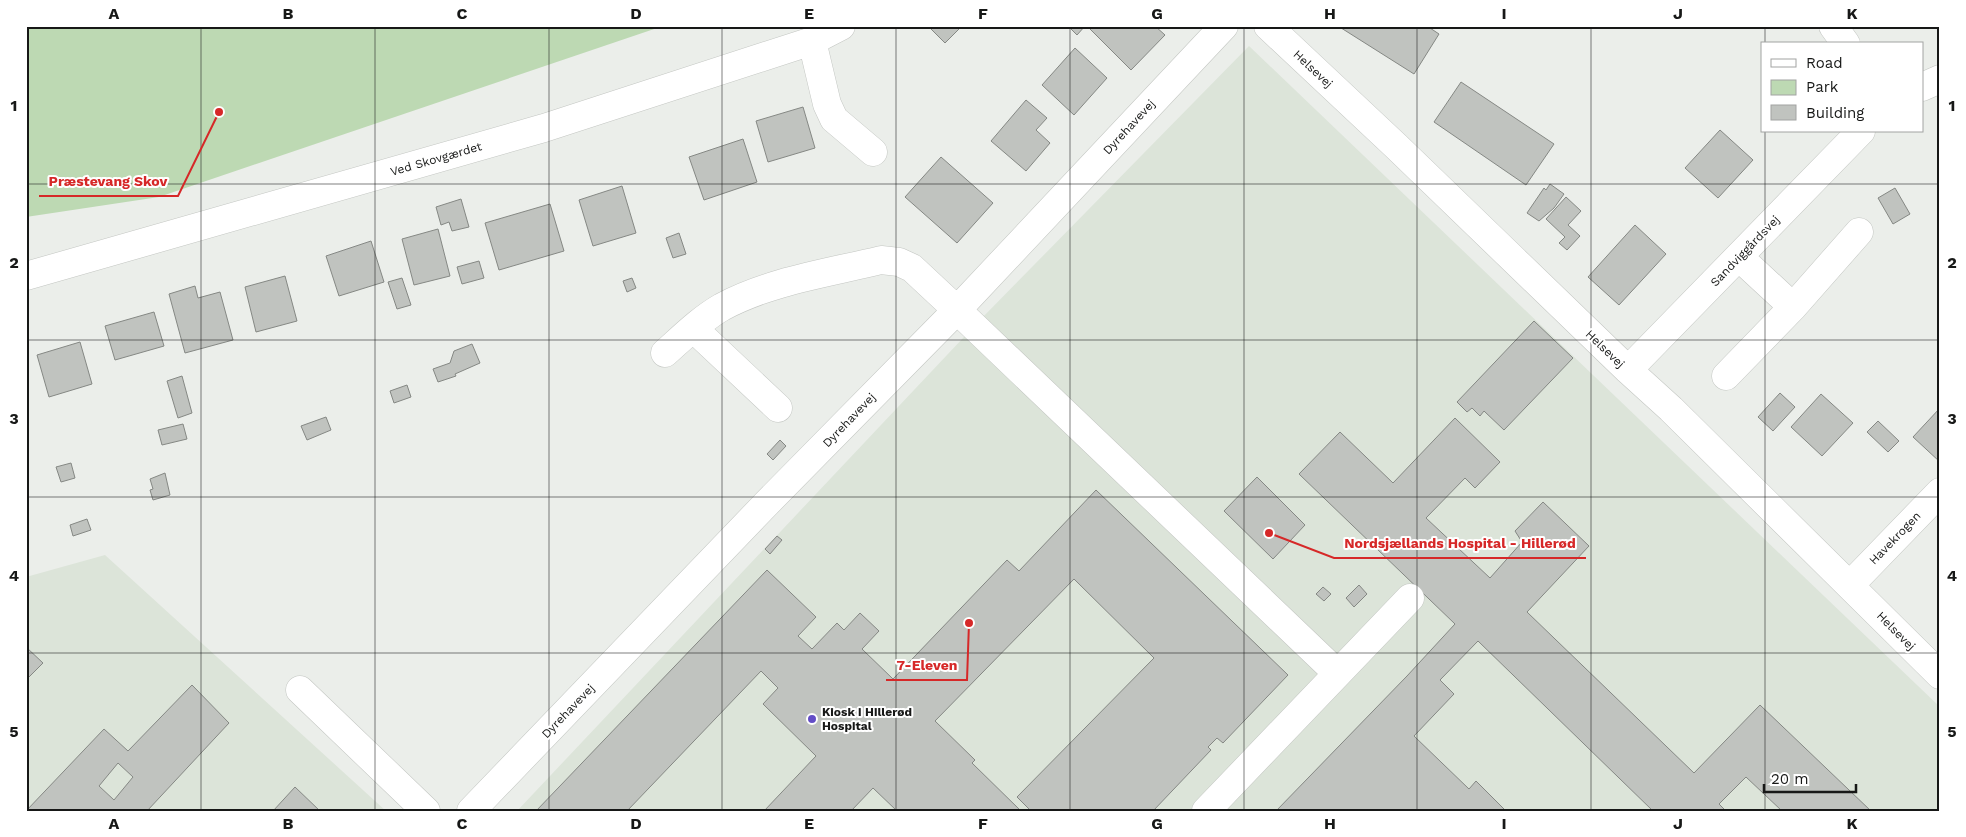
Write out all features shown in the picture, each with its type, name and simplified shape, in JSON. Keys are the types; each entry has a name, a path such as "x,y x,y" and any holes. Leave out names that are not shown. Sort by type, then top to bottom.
{"street":[{"name":"Ved Skovgærdet","path":"26,276 544,128 812,41 841,26"},
{"name":"Dyrehavevej","path":"471,811 766,504 957,310 1224,26"},
{"name":"Helsevej","path":"1268,26 1671,409 1940,675"},
{"path":"1833,26 1845,42"},
{"path":"812,41 827,104 834,119 873,152"},
{"path":"1924,86 1940,79"},
{"name":"Sandviggårdsvej","path":"1628,370 1860,132"},
{"path":"1726,376 1793,307 1860,232"},
{"path":"1739,257 1793,307"},
{"path":"665,353 693,328 722,307 771,286 881,260 899,262 912,268 1337,673"},
{"path":"693,328 778,408"},
{"name":"Havekrogen","path":"1850,585 1940,492"},
{"path":"1206,811 1410,598"},
{"path":"300,690 426,811"}],"shaded area":[{"path":"1249,46 1940,707 1940,811 517,811 980,320"},
{"path":"105,555 386,811 26,811 26,577"}],"green space":[{"path":"26,26 663,26 159,197 26,217"}],"building":[{"path":"928,26 962,26 945,43"},
{"path":"1068,26 1085,26 1077,35"},
{"path":"1087,26 1155,26 1165,35 1131,70"},
{"path":"1338,26 1427,26 1439,34 1414,74"},
{"path":"1075,48 1107,78 1074,115 1042,85"},
{"path":"1461,82 1554,144 1526,185 1434,122"},
{"path":"1026,100 1047,118 1036,130 1050,143 1026,171 991,141"},
{"path":"803,107 815,148 768,162 756,121"},
{"path":"1720,130 1753,160 1718,198 1685,168"},
{"path":"743,139 757,182 704,200 689,157"},
{"path":"941,157 993,203 957,243 905,197"},
{"path":"1550,184 1564,194 1554,208 1539,221 1527,213 1544,188 1546,190"},
{"path":"622,186 636,233 593,246 579,200"},
{"path":"1895,188 1910,214 1893,224 1878,198"},
{"path":"1566,197 1581,211 1568,225 1580,236 1567,250 1559,243 1565,237 1546,219"},
{"path":"461,199 469,227 452,231 449,222 441,225 436,207"},
{"path":"550,204 564,251 499,270 485,223"},
{"path":"1635,225 1666,254 1619,305 1588,277"},
{"path":"438,229 450,276 414,285 402,239"},
{"path":"679,233 686,254 673,258 666,238"},
{"path":"371,241 384,282 339,296 326,256"},
{"path":"479,261 484,278 462,284 457,267"},
{"path":"285,276 297,321 256,332 245,287"},
{"path":"402,278 411,305 397,309 388,282"},
{"path":"632,278 636,288 627,292 623,281"},
{"path":"195,286 198,298 220,292 233,340 185,353 169,294"},
{"path":"154,312 164,346 115,360 105,326"},
{"path":"1534,321 1573,358 1504,430 1484,411 1480,416 1472,408 1467,412 1457,402"},
{"path":"80,342 92,384 49,397 37,355"},
{"path":"472,344 480,363 455,374 456,376 438,382 433,369 450,363 454,351"},
{"path":"182,376 192,413 178,418 167,381"},
{"path":"407,385 411,397 394,403 390,391"},
{"path":"1780,393 1795,407 1773,431 1758,417"},
{"path":"1821,394 1853,423 1822,456 1791,427"},
{"path":"1940,408 1940,462 1913,437"},
{"path":"326,417 331,430 307,440 301,426"},
{"path":"1455,418 1500,462 1475,488 1465,478 1426,518 1490,578 1522,542 1515,531 1543,502 1589,546 1527,612 1694,773 1760,705 1871,811 1782,811 1746,777 1719,804 1726,811 1653,811 1478,641 1440,680 1454,694 1414,736 1469,789 1476,781 1506,811 1276,811 1455,624 1299,474 1340,432 1393,483"},
{"path":"1878,421 1899,441 1888,452 1867,432"},
{"path":"183,424 187,439 162,445 158,430"},
{"path":"780,440 786,446 773,460 767,454"},
{"path":"71,463 75,478 61,482 56,467"},
{"path":"165,473 170,495 153,500 150,490 153,489 150,479"},
{"path":"1257,477 1305,525 1273,559 1224,511"},
{"path":"1096,490 1288,675 1223,743 1217,738 1208,747 1211,750 1153,811 1031,811 1017,797 1154,658 1074,579 935,721 975,760 972,763 1021,811 897,811 873,788 851,811 764,811 816,756 763,704 778,688 761,671 627,811 536,811 767,570 816,617 798,636 812,649 837,623 844,630 860,613 879,631 862,649 893,679 1007,560 1019,571"},
{"path":"87,519 91,530 73,536 70,525"},
{"path":"777,536 782,540 770,554 765,549"},
{"path":"1359,585 1367,594 1354,607 1346,598"},
{"path":"1323,587 1331,594 1324,601 1316,594"},
{"path":"26,647 43,663 26,680"},
{"path":"192,685 229,723 147,811 26,811 104,729 128,751","holes":["118,763 133,777 114,800 99,786"]},
{"path":"295,787 320,811 273,811"}],"place":[{"name":"Præstevang Skov","path":"219,112"},
{"name":"Nordsjællands Hospital - Hillerød","path":"1269,533"},
{"name":"7-Eleven","path":"969,623"},
{"name":"Kiosk i Hillerød Hospital","path":"812,719"}]}
